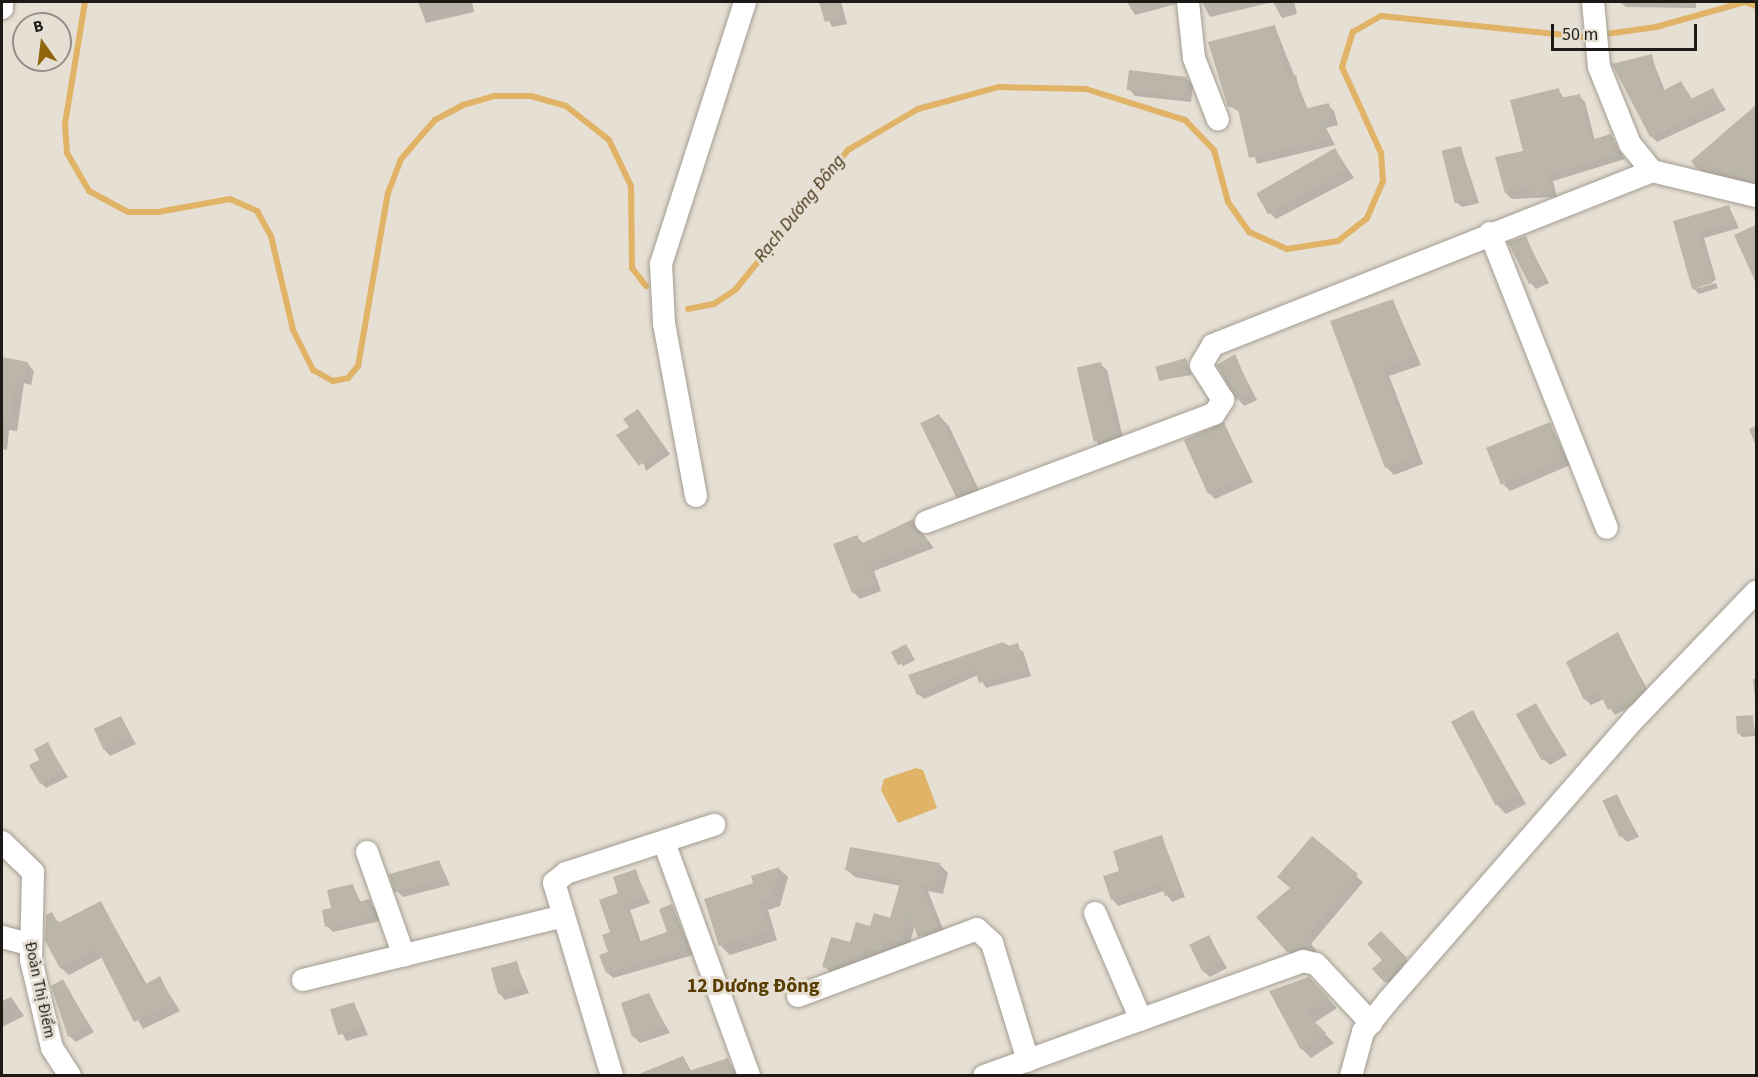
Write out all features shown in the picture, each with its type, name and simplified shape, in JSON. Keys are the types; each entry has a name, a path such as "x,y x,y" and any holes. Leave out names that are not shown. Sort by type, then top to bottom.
{"street":[{"path":"2,2 2,8"},
{"path":"696,496 664,323 660,264 744,2"},
{"path":"1188,2 1194,58 1218,120"},
{"path":"1594,12 1597,48 1619,123 1652,171"},
{"path":"926,522 1201,421 1214,414 1223,399 1201,365 1213,345 1490,233 1652,171 1756,196"},
{"path":"1490,233 1607,528"},
{"path":"1351,1076 1371,1023 1636,716 1756,592"},
{"path":"612,1076 554,883 558,877 714,825"},
{"name":"Đoàn Thị Điểm","path":"2,842 33,872 29,944 52,1048 70,1076"},
{"path":"664,842 748,1076"},
{"path":"367,852 404,956"},
{"path":"1095,913 1141,1020"},
{"path":"303,980 563,916"},
{"path":"798,996 977,929 992,943 1028,1061"},
{"path":"2,937 29,944"},
{"path":"984,1076 1303,961 1316,964 1371,1023"}],"shaded area":[{"path":"916,768 923,770 937,808 898,823 881,790 884,779"}],"building":[{"path":"819,2 838,2 842,18 825,22"},
{"path":"1275,25 1288,77 1296,75 1304,109 1329,103 1332,119 1321,121 1330,139 1249,158 1237,105 1228,107 1208,42"},
{"path":"1652,54 1661,92 1681,81 1691,99 1713,88 1721,104 1650,137 1612,64"},
{"path":"1129,70 1187,77 1184,97 1127,90"},
{"path":"1559,88 1561,98 1580,94 1591,140 1611,134 1620,153 1548,175 1552,191 1534,195 1532,187 1505,193 1495,157 1523,151 1510,100"},
{"path":"1756,105 1756,182 1696,168 1691,161"},
{"path":"1461,146 1474,198 1455,203 1442,151"},
{"path":"1335,148 1347,169 1268,214 1256,194"},
{"path":"1729,205 1734,222 1699,232 1713,283 1692,289 1673,221"},
{"path":"1756,225 1756,283 1734,235"},
{"path":"1526,236 1544,278 1529,284 1508,242"},
{"path":"1393,299 1414,357 1383,368 1416,456 1385,468 1330,321"},
{"path":"1235,354 1252,394 1236,400 1217,365"},
{"path":"2,357 28,362 25,378 17,377 10,420 2,419"},
{"path":"1186,358 1190,372 1159,381 1155,367"},
{"path":"1101,362 1118,436 1094,442 1077,368"},
{"path":"638,409 665,447 639,466 616,435 629,427 623,419"},
{"path":"939,414 975,489 957,498 920,423"},
{"path":"1224,422 1248,476 1208,494 1184,440"},
{"path":"1550,422 1565,459 1501,485 1486,448"},
{"path":"913,519 917,532 929,542 868,565 876,584 852,593 833,544 857,535 861,544"},
{"path":"1618,632 1645,688 1627,707 1625,701 1608,710 1599,692 1584,700 1566,662"},
{"path":"1003,642 1005,647 1018,643 1026,670 979,683 975,669 917,695 908,675"},
{"path":"906,644 913,657 898,665 891,652"},
{"path":"1536,703 1562,749 1542,761 1516,714"},
{"path":"1473,710 1518,794 1496,806 1451,722"},
{"path":"1753,715 1754,733 1737,734 1736,716"},
{"path":"121,716 131,737 104,750 94,729"},
{"path":"48,742 63,771 40,784 29,765 39,760 34,749"},
{"path":"1617,794 1634,830 1619,837 1602,801"},
{"path":"1162,835 1180,891 1165,896 1161,884 1111,900 1103,876 1119,871 1113,851"},
{"path":"1312,836 1358,874 1306,937 1312,944 1287,952 1256,917 1290,888 1277,877"},
{"path":"850,847 940,863 936,887 921,884 939,929 918,937 909,913 900,943 883,942 881,951 863,950 861,958 831,969 822,967 831,937 850,942 856,922 870,926 874,913 890,918 901,880 845,870"},
{"path":"439,860 444,878 394,893 389,874"},
{"path":"779,867 771,897 759,901 769,931 719,946 704,899 753,883 751,876"},
{"path":"636,869 645,897 625,904 638,942 667,932 659,909 672,904 688,949 606,973 599,955 608,952 602,935 610,932 599,900 618,893 613,877"},
{"path":"353,884 358,902 370,899 375,916 325,927 322,910 331,908 327,890"},
{"path":"101,901 144,985 160,976 173,1003 134,1022 97,949 60,968 45,941 46,915 52,912 58,923"},
{"path":"1381,931 1407,958 1385,983 1372,969 1382,960 1367,944"},
{"path":"1209,935 1222,962 1202,972 1189,945"},
{"path":"517,961 524,987 498,994 491,968"},
{"path":"1309,977 1329,998 1306,1013 1326,1033 1301,1050 1269,991"},
{"path":"63,979 89,1026 68,1037 51,986"},
{"path":"649,993 665,1026 632,1037 621,1003"},
{"path":"354,1002 362,1028 338,1035 330,1009"},
{"path":"683,1056 689,1071 728,1058 734,1076 634,1076"}],"waterway":[{"name":"Rạch Dương Đông","path":"85,2 65,124 67,153 89,191 128,212 158,212 230,199 257,211 271,236 293,330 313,370 333,381 348,378 358,366 388,193 401,159 435,120 463,105 495,96 531,96 566,106 609,140 631,186 632,268 646,286"},
{"name":"Rạch Dương Đông","path":"688,309 714,304 736,289 848,150 918,109 999,87 1086,89 1185,120 1214,150 1228,202 1249,232 1287,249 1338,241 1367,218 1383,181 1381,153 1342,67 1353,32 1381,16 1584,37 1656,27 1745,2 1756,6"}],"district":[{"name":"12 Dương Đông","path":"753,986"}]}
